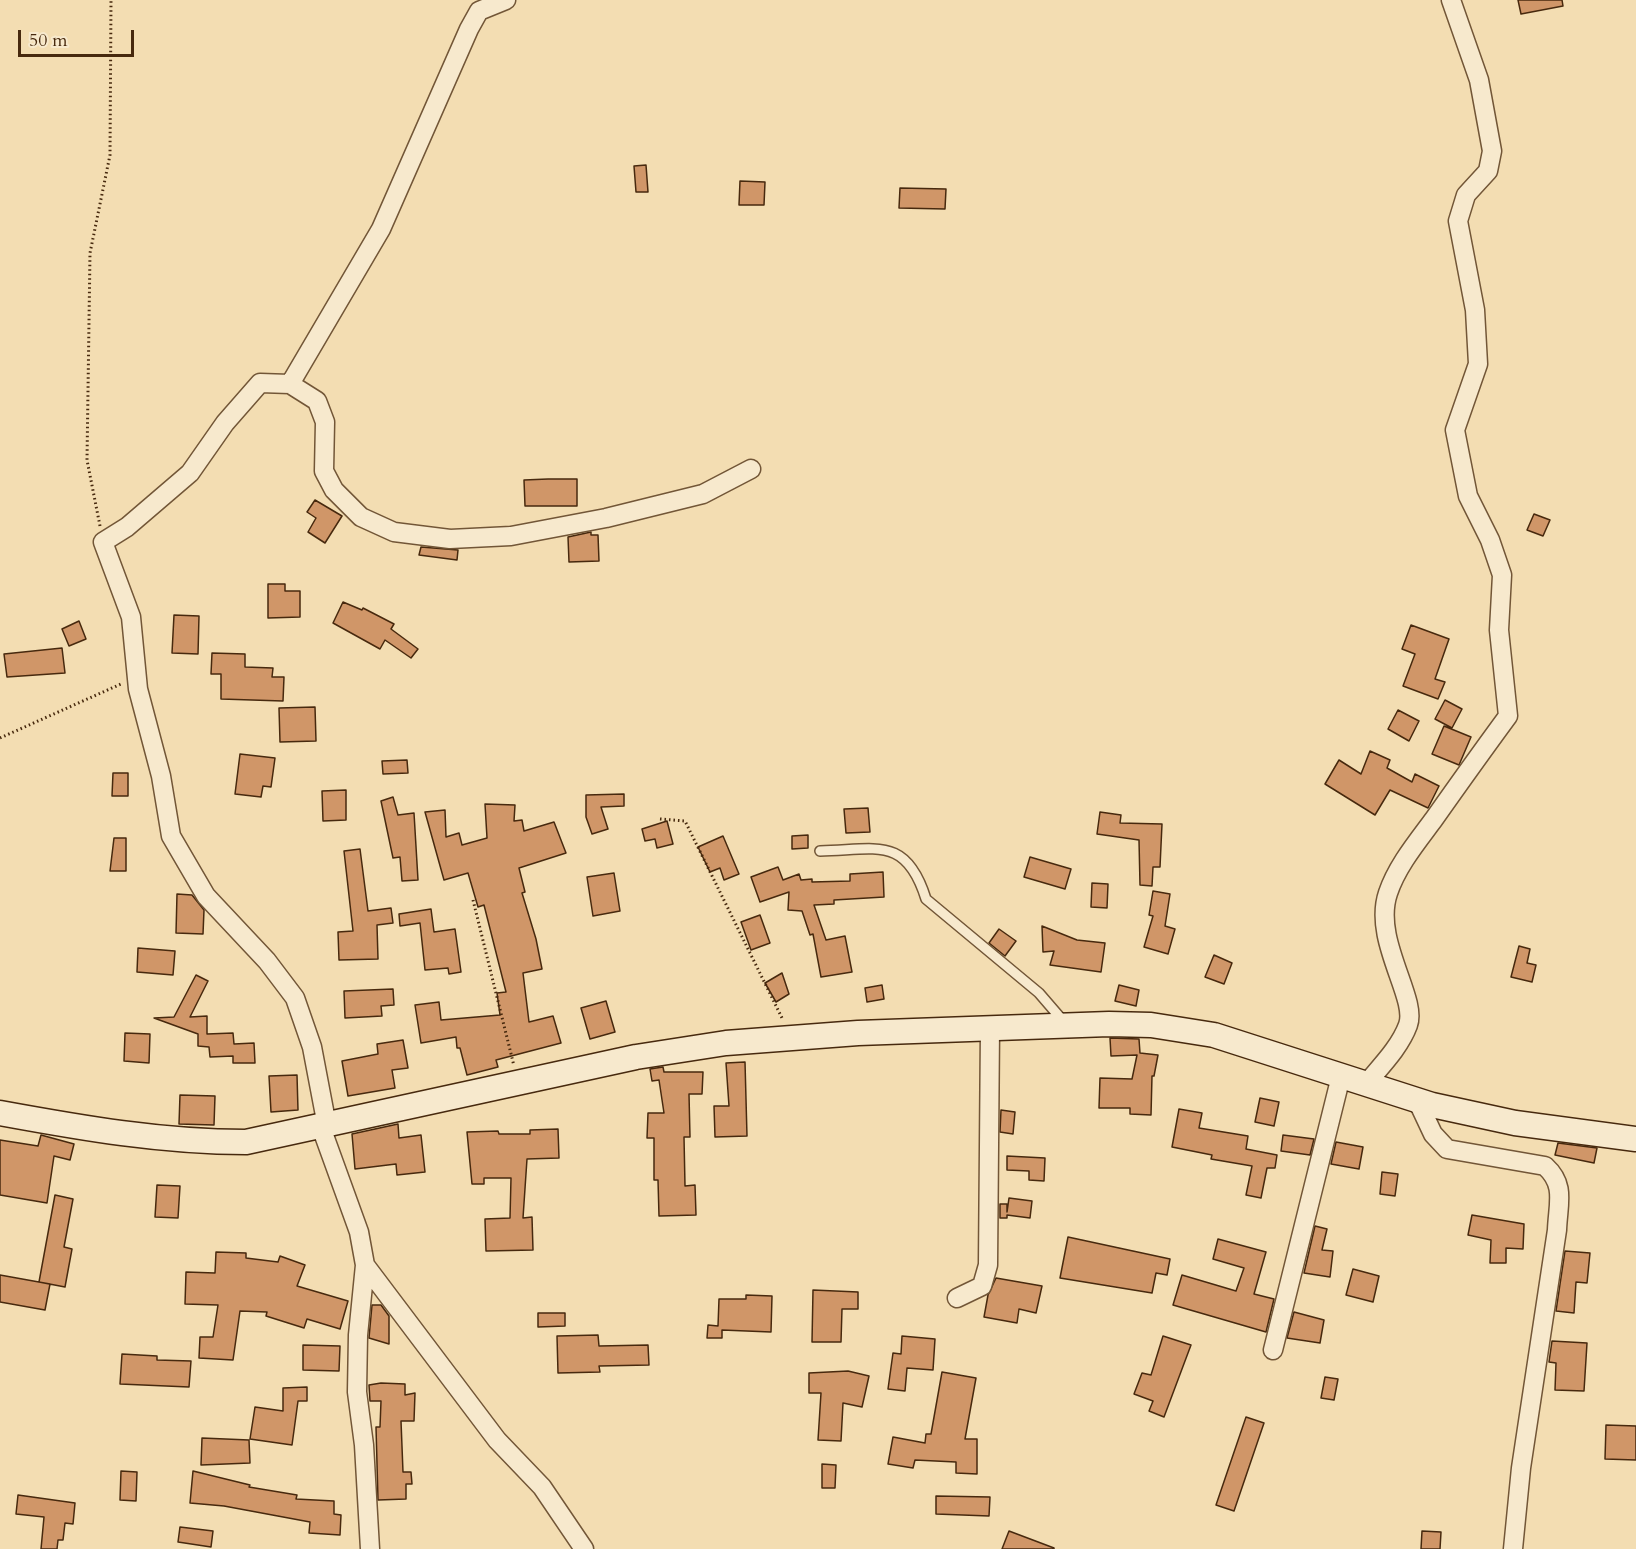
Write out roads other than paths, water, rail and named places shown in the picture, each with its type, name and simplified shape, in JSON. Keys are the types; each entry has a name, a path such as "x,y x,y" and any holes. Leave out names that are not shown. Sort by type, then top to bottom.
{"main road":[{"path":"0,1113 106,1133 186,1142 246,1142 636,1057 726,1043 858,1033 1151,1025 1214,1035 1417,1100 1515,1124 1636,1139"}],"street":[{"path":"290,384 381,229 479,11 506,0"},
{"path":"1366,1084 1399,1042 1410,1022 1387,943 1383,914 1388,891 1407,856 1508,716 1499,630 1502,575 1490,540 1468,496 1455,430 1478,364 1474,310 1458,221 1466,195 1488,171 1492,151 1479,80 1451,0"},
{"path":"370,1549 364,1445 357,1392 358,1335 365,1265 359,1232 324,1126 312,1047 295,999 267,961 206,896 171,836 161,776 137,678 131,617 103,542 127,527 190,473 225,423 260,383 290,384 317,400 325,422 324,471 334,490 362,517 394,532 450,539 511,536 606,518 703,494 751,469"},
{"path":"957,1298 982,1286 988,1265 990,1028"},
{"path":"1273,1350 1341,1076"},
{"path":"1417,1100 1433,1134 1447,1149 1545,1166 1557,1177 1559,1190 1557,1230 1521,1468 1512,1549"},
{"path":"365,1265 496,1440 542,1487 584,1549"}],"lane":[{"path":"820,851 891,850 907,860 920,881 926,899 1039,993 1068,1026"}]}
